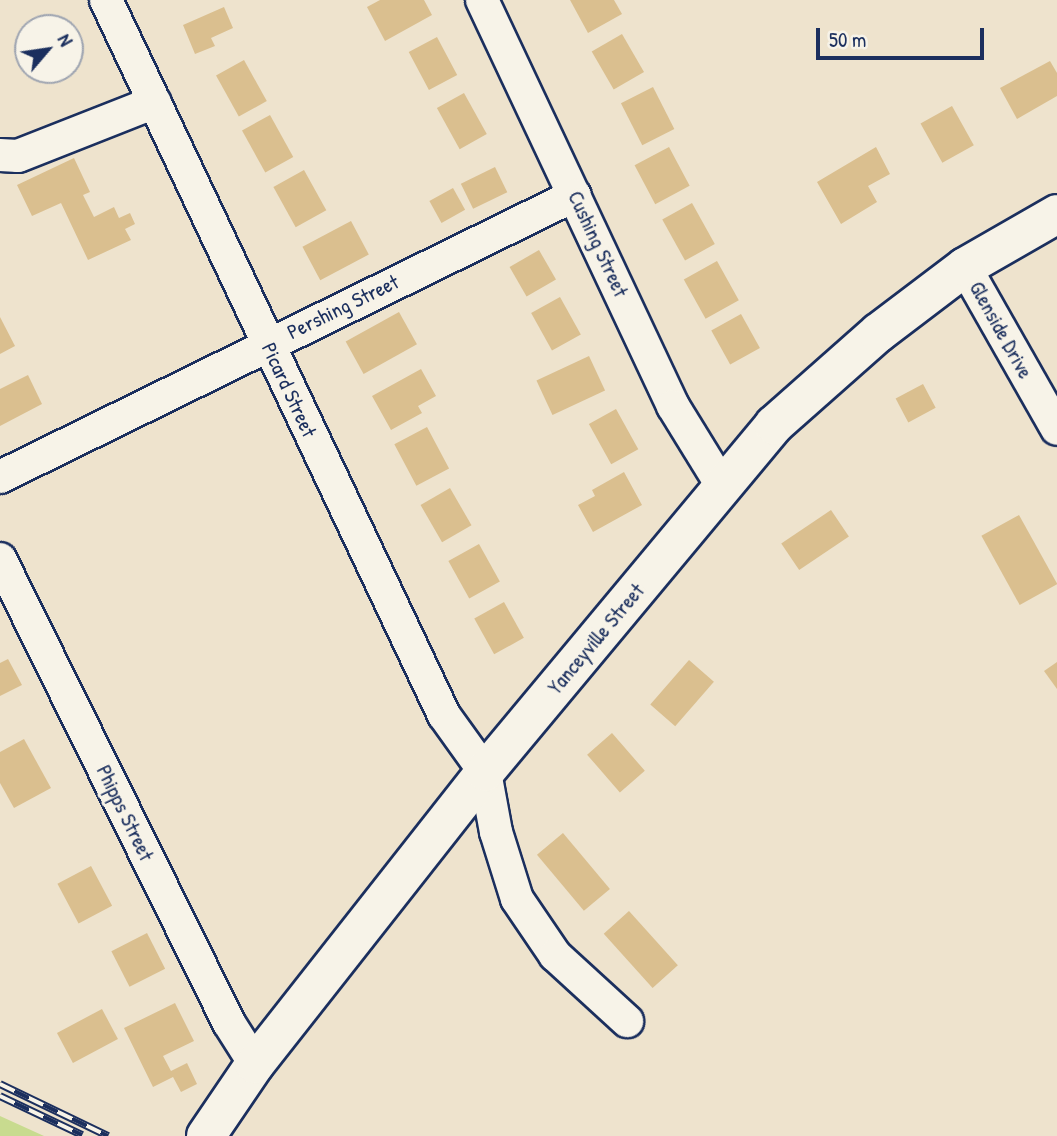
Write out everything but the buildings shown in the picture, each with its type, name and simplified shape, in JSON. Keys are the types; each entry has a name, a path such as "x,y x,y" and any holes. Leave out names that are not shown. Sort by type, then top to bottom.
{"main road":[{"name":"Yanceyville Street","path":"206,1136 255,1064 485,772 721,484 774,425 878,333 965,267 1057,214"}],"street":[{"name":"Picard Street","path":"106,0 444,715 485,772"},
{"name":"Cushing Street","path":"482,0 673,406 721,484"},
{"path":"0,155 18,156 155,102"},
{"name":"Pershing Street","path":"0,477 575,195"},
{"name":"Glenside Drive","path":"965,267 1048,390 1057,429"},
{"name":"Phipps Street","path":"0,559 229,1023 255,1064"},
{"path":"485,772 496,832 517,899 555,955 627,1021"}],"green space":[{"path":"0,1116 44,1136 0,1136"}],"railway":[{"path":"0,1084 108,1136"},
{"path":"0,1096 82,1135"}]}
